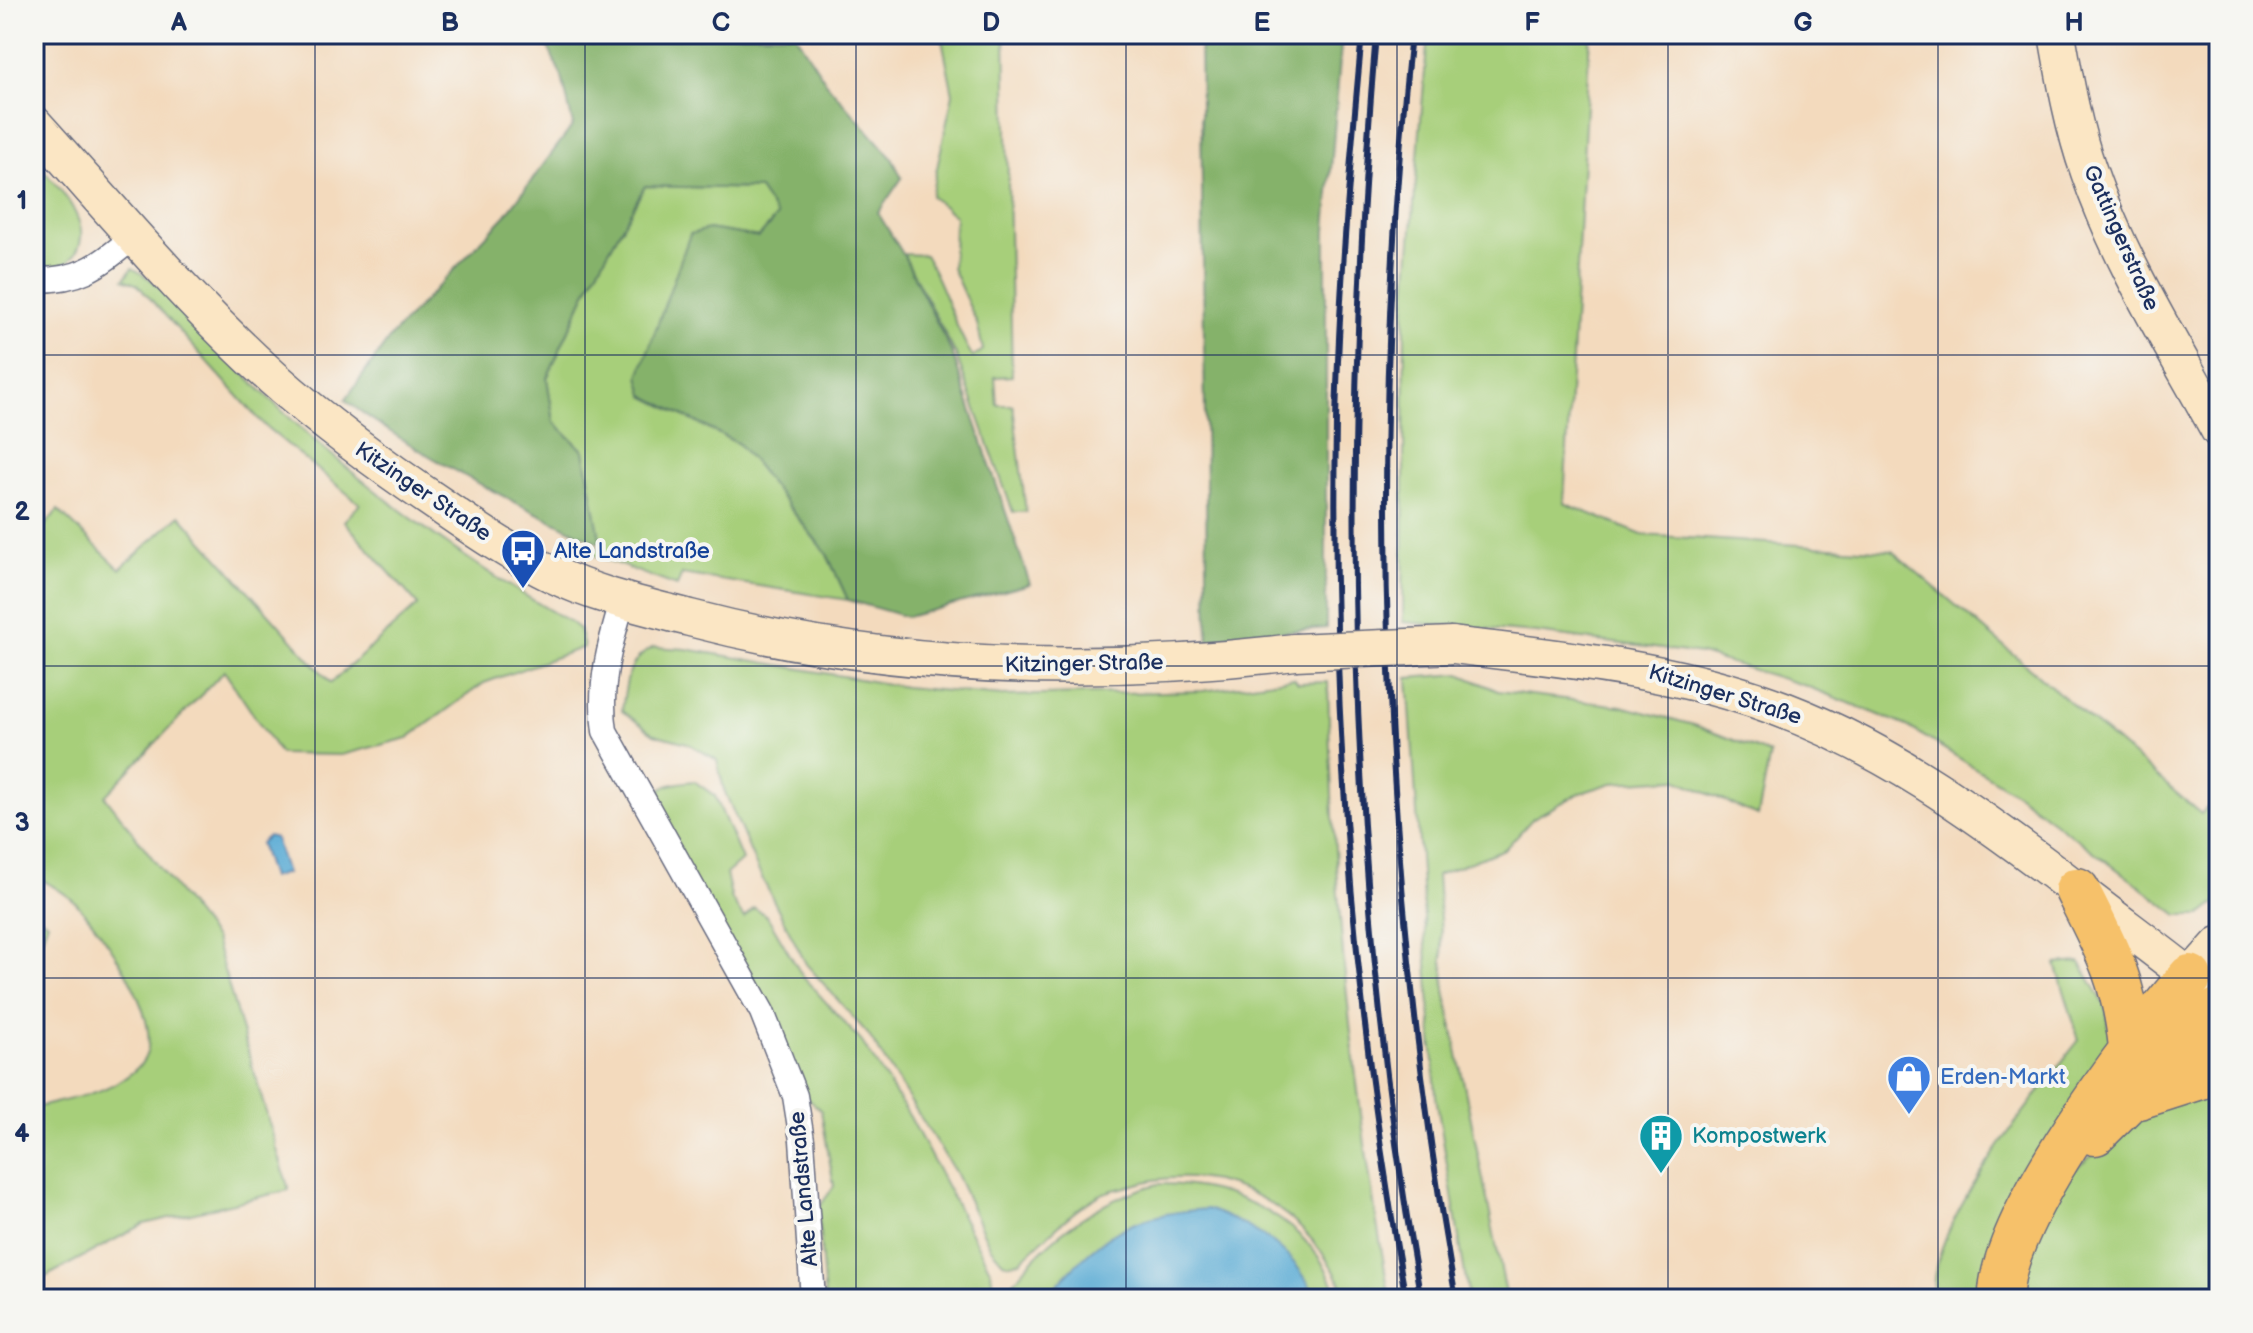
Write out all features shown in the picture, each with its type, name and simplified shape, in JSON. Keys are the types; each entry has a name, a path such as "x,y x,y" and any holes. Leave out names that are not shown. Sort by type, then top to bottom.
{"highway":[{"path":"2077,890 2111,958 2126,1000 2131,1047"},
{"path":"2001,1299 2000,1285 2020,1221 2131,1047 2209,974"},
{"path":"2051,1172 2132,1099 2219,1010"},
{"path":"2132,1099 2219,1071"}],"street":[{"name":"Gattingerstraße","path":"2057,34 2069,100 2089,173 2164,332 2219,430"},
{"name":"Kitzinger Straße","path":"34,124 135,236 272,377 350,442 482,533 552,574 623,600 779,638 929,661 1011,667 1204,663 1295,652 1452,645 1635,668 1755,700 1830,728 1930,784 2077,890 2209,974"},
{"path":"34,280 61,281 90,272 135,236"},
{"name":"Alte Landstraße","path":"623,600 607,654 602,710 605,731 762,1012 795,1096 802,1140 813,1299"}],"green space":[{"path":"542,34 795,34 827,84 892,158 902,178 878,213 903,254 952,353 1030,584 907,617 848,600 827,554 739,444 644,395 639,376 690,234 708,229 759,237 777,216 759,189 645,186 589,286 547,378 554,422 584,451 601,544 502,496 437,460 345,400 392,335 505,216 573,125 562,77"},
{"path":"941,34 1005,34 1012,376 995,377 997,405 1013,405 1026,512 1013,512 956,355 903,254 925,255 973,357 983,350 977,323 952,268 955,216 931,196 953,94"},
{"path":"1200,34 1342,34 1326,231 1326,628 1268,633 1264,640 1208,646"},
{"path":"1428,34 1590,34 1564,503 1642,535 1892,551 2201,814 2219,796 2219,901 2201,915 2178,915 2017,794 1907,726 1806,686 1701,654 1536,633 1403,622 1405,314"},
{"path":"34,161 66,197 79,222 80,243 70,260 62,265 44,265 34,258"},
{"path":"645,186 759,189 777,216 759,237 708,229 644,396 739,444 827,555 848,600 682,574 677,586 593,555 601,544 584,451 554,422 547,378 589,286"},
{"path":"132,268 153,281 272,402 355,474 460,553 570,622 579,629 584,647 484,683 408,738 341,755 280,754 224,671 105,796 215,940 289,1190 144,1224 34,1283 34,1108 91,1094 119,1082 141,1064 148,1048 147,1027 140,1004 116,955 75,902 34,875 34,538 58,510 120,569 180,515 331,683 418,605 344,521 360,504 265,426 138,285 124,279"},
{"path":"654,647 686,649 905,687 1003,696 1203,691 1294,678 1298,683 1328,682 1334,837 1347,992 1365,1146 1390,1299 1348,1299 1332,1267 1312,1240 1288,1216 1261,1198 1231,1185 1199,1178 1164,1179 1103,1193 1068,1217 1020,1261 1011,1264 1003,1262 990,1247 955,1172 868,1034 806,964 759,872 724,790 717,760 687,743 654,734 622,711 629,673 638,659"},
{"path":"1460,674 1498,691 1621,706 1694,725 1770,754 1758,816 1676,779 1612,783 1578,794 1533,818 1505,849 1437,875 1445,990 1507,1299 1469,1299 1436,1097 1408,678"},
{"path":"694,781 715,796 742,860 726,874 732,900 744,918 754,908 767,916 803,977 862,1042 910,1117 991,1271 993,1288 989,1299 825,1299 818,1209 834,1186 821,1111 798,1089 653,803 664,788"},
{"path":"34,915 48,922 40,943 34,940"},
{"path":"2080,962 2105,1005 2113,1046 1986,1299 1935,1299 1935,1272 1945,1239 1963,1203 2012,1127 2079,1040 2056,964"},
{"path":"2214,1083 2219,1098 2219,1299 2017,1299 2023,1253 2065,1177 2157,1104"},
{"path":"1158,1184 1186,1185 1214,1191 1242,1199 1268,1212 1291,1228 1311,1248 1327,1272 1338,1299 1002,1299 1050,1242 1070,1227 1112,1201"}],"water":[{"path":"268,836 275,838 286,873 271,878 260,843"},
{"path":"1207,1209 1241,1223 1272,1242 1297,1267 1316,1299 1045,1299 1080,1260 1114,1233 1154,1217"}],"railway":[{"path":"1362,34 1337,374 1337,642 1349,862 1359,972 1372,1082 1406,1299"},
{"path":"1376,34 1364,192 1357,351 1354,509 1356,668 1364,826 1377,985 1396,1142 1421,1299"},
{"path":"1411,34 1397,192 1389,350 1386,509 1389,668 1397,827 1411,985 1431,1142 1456,1299"}],"place":[{"name":"Alte Landstraße","path":"523,590"},
{"name":"Erden-Markt","path":"1909,1116"},
{"name":"Kompostwerk","path":"1661,1175"}]}
